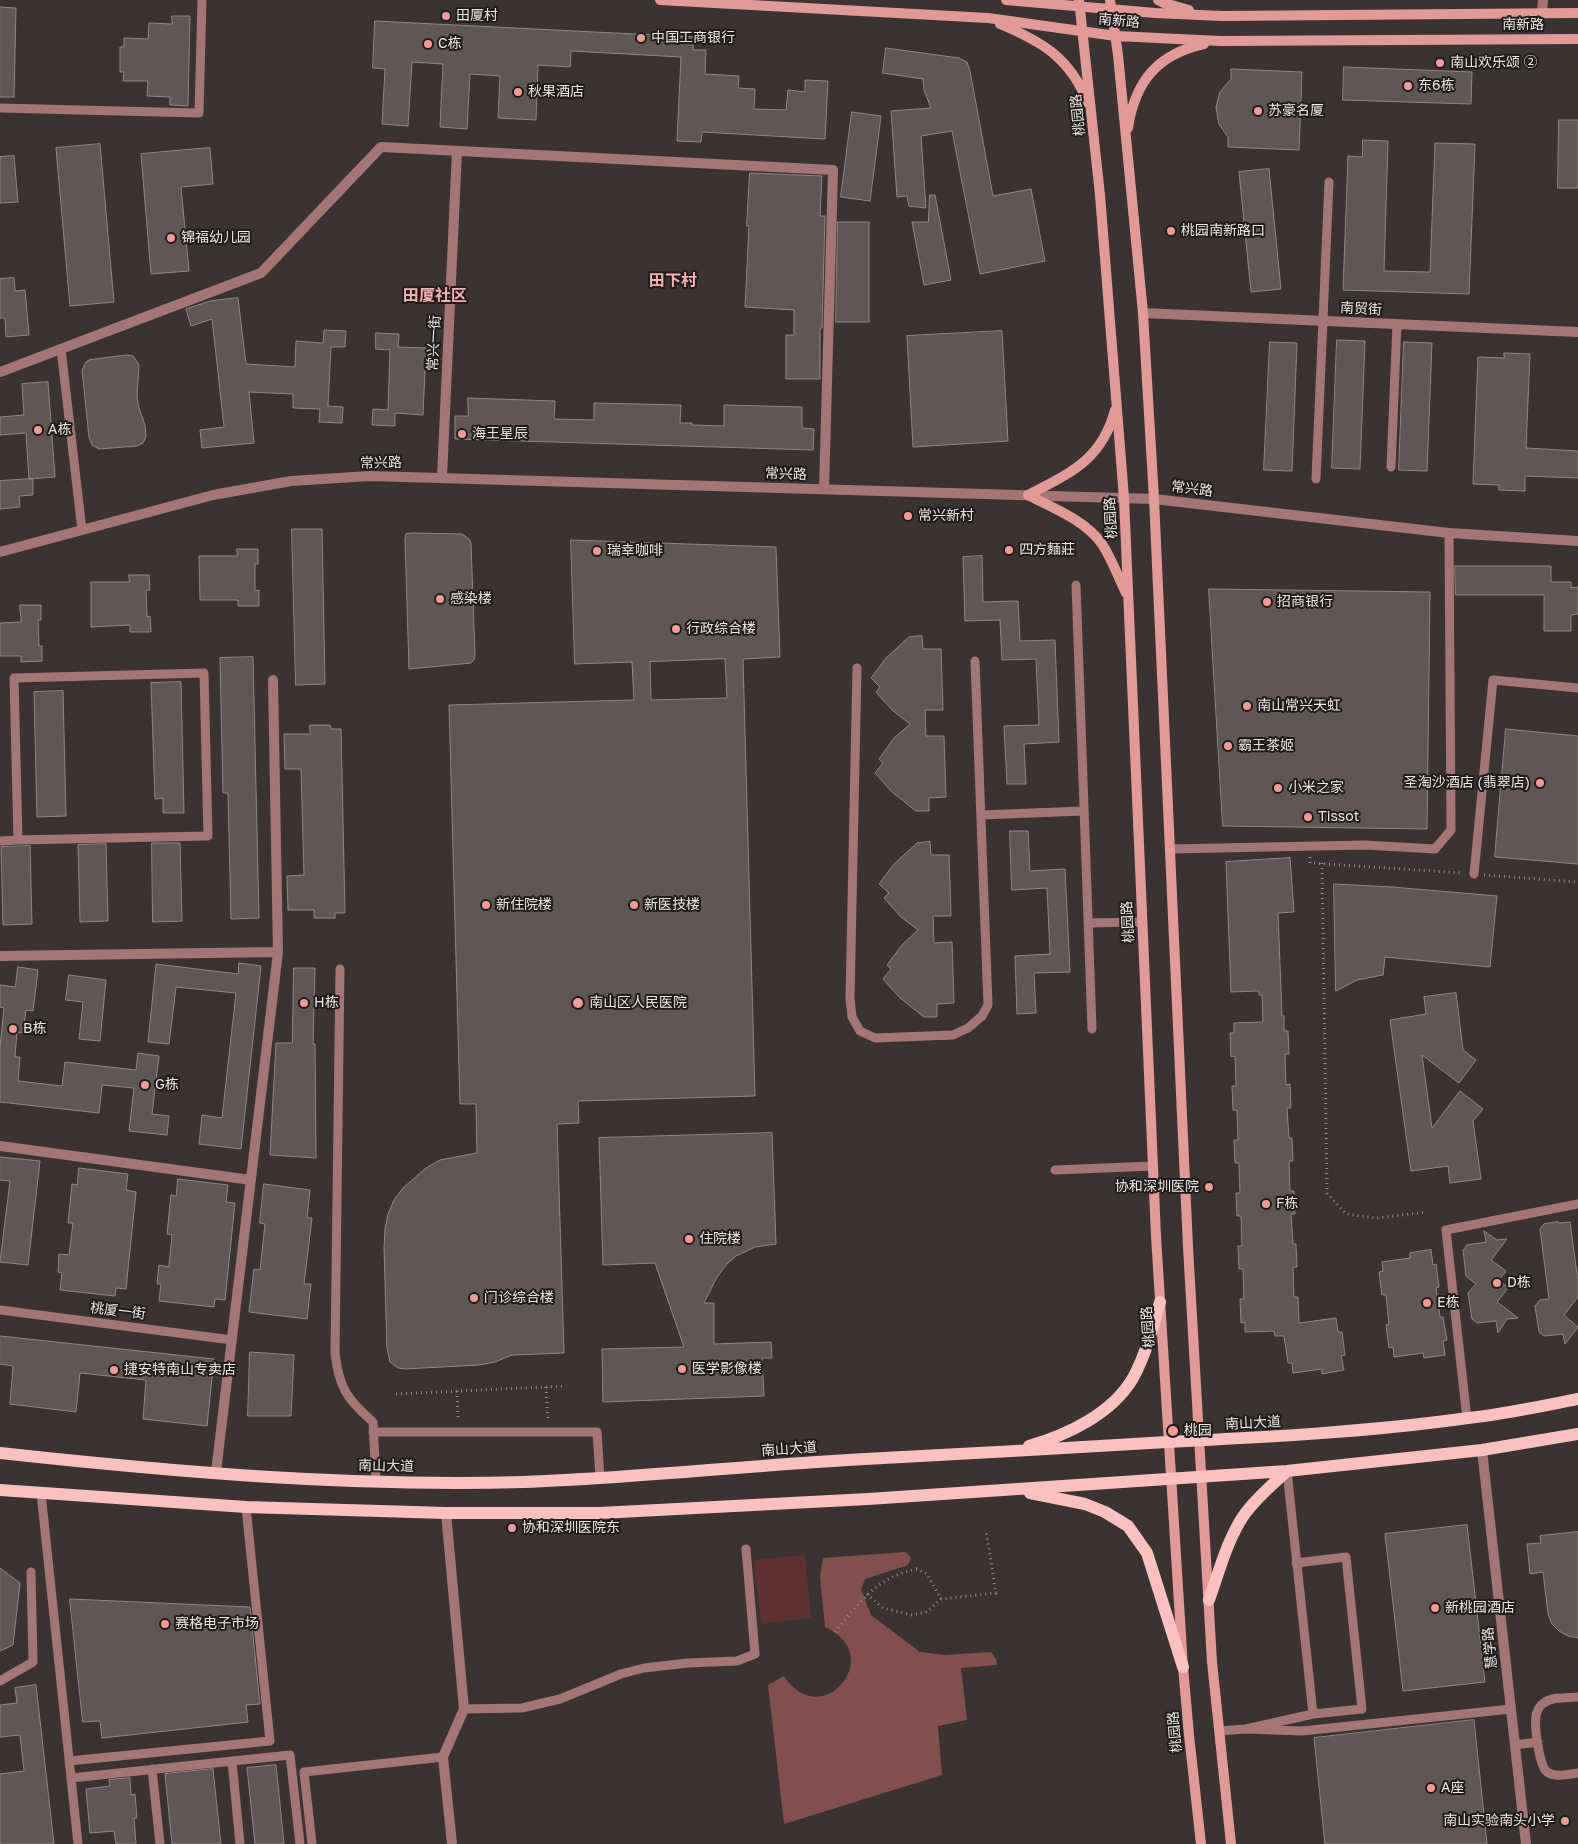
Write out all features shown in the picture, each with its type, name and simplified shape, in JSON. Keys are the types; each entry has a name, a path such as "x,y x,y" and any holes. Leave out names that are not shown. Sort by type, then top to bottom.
{"main road":[{"name":"南新路","path":"660,0 988,18 1116,36 1220,41 1578,39"},
{"name":"南新路","path":"1006,0 1111,5 1222,16 1578,13"},
{"path":"1158,0 1164,4 1184,9 1222,16"},
{"name":"桃园路","path":"1080,4 1100,195 1124,498 1160,1302 1183,1667 1201,1844"},
{"path":"1111,5 1116,36 1143,313 1154,499 1201,1477 1212,1662 1230,1844"},
{"path":"988,18 1030,36 1049,48 1065,64 1081,88 1093,124"},
{"path":"1126,144 1132,107 1140,87 1149,73 1175,53 1193,46 1220,41"},
{"path":"1028,495 1073,471 1092,455 1107,434 1113,417 1116,398"},
{"path":"1028,495 1084,526 1093,534 1108,553 1128,598"},
{"path":"1010,1452 1043,1442 1072,1429 1118,1399 1133,1378 1146,1348 1160,1302"},
{"name":"南山大道","path":"0,1453 262,1476 376,1481 520,1482 863,1459 1333,1433 1467,1419 1578,1399"},
{"path":"0,1490 246,1507 446,1513 600,1513 1288,1471 1482,1450 1578,1434"},
{"path":"1209,1600 1227,1550 1243,1516 1258,1498 1288,1471"},
{"path":"1012,1489 1085,1504 1106,1512 1128,1526 1147,1553 1183,1667"}],"street":[{"path":"1542,12 1543,0"},
{"path":"0,372 261,273 380,147 833,170 824,489"},
{"name":"常兴一街","path":"442,477 457,151"},
{"name":"南贸街","path":"1143,313 1578,332"},
{"name":"常兴路","path":"0,552 213,495 291,481 370,476 1154,499 1449,533 1578,541"},
{"path":"216,1472 278,952 273,680"},
{"path":"0,956 278,952"},
{"path":"0,1146 251,1180"},
{"name":"慧学路","path":"1482,1450 1526,1844"},
{"path":"446,1513 464,1709 444,1757 452,1844"}],"lane":[{"path":"0,108 199,113 202,0"},
{"path":"1316,479 1329,182"},
{"path":"1391,467 1397,324"},
{"path":"62,349 82,530"},
{"path":"1170,849 1365,846 1435,849 1451,830 1449,533"},
{"path":"1076,585 1092,1029"},
{"path":"857,668 850,998 852,1017 860,1031 875,1038 953,1035 968,1028 982,1016 988,1005 975,661"},
{"path":"0,841 208,836 204,673 14,678 18,840"},
{"path":"1474,874 1493,680 1578,688"},
{"path":"981,815 1083,811"},
{"path":"1088,923 1142,922"},
{"path":"340,969 335,1353 340,1380 352,1403 373,1422 376,1481"},
{"path":"1055,1170 1154,1166"},
{"path":"1467,1419 1446,1230 1578,1204"},
{"name":"桃厦一街","path":"0,1310 232,1340"},
{"path":"373,1432 597,1432 600,1478"},
{"path":"1288,1471 1313,1714"},
{"path":"41,1493 78,1844"},
{"path":"69,1761 270,1741 246,1507"},
{"path":"464,1709 522,1708 560,1698 621,1674 644,1668 688,1663 737,1661 755,1654 746,1549"},
{"path":"1246,1729 1313,1714 1362,1709 1346,1557 1296,1563"},
{"path":"0,1681 33,1662 31,1572"},
{"path":"1578,1697 1552,1699 1544,1703 1537,1711 1536,1719 1541,1763 1546,1771 1562,1775 1578,1773"},
{"path":"1219,1731 1246,1729 1302,1731 1511,1709"},
{"path":"1515,1744 1538,1742"},
{"path":"71,1778 290,1754 300,1844"},
{"path":"312,1844 304,1772 444,1757"},
{"path":"232,1761 240,1844"},
{"path":"152,1769 160,1844"}],"path":[{"path":"1309,846 1310,863 1578,882"},
{"path":"1322,863 1327,1193 1346,1214 1377,1218 1427,1212"},
{"path":"396,1394 566,1386"},
{"path":"546,1387 548,1432"},
{"path":"457,1391 459,1432"},
{"path":"867,1594 883,1608 912,1615 927,1612 941,1599 996,1593 986,1531"},
{"path":"835,1632 867,1594 900,1572 917,1568 927,1574 941,1599"}],"shaded area":[{"path":"906,1552 911,1558 908,1565 865,1579 861,1590 871,1615 920,1652 945,1655 991,1652 996,1659 997,1665 961,1668 967,1720 938,1726 942,1775 784,1824 768,1685 784,1676 799,1692 815,1697 830,1693 842,1684 849,1670 850,1655 843,1640 825,1627 820,1577 823,1558"},
{"path":"805,1555 811,1618 761,1624 754,1560"}],"building":[{"path":"0,7 16,8 14,97 0,97"},
{"path":"172,16 190,16 188,106 170,105 170,97 147,96 148,81 123,81 124,72 120,72 120,47 124,47 124,38 148,39 149,23 172,24"},
{"path":"375,21 694,37 693,50 706,50 705,74 739,76 738,88 755,89 754,109 786,110 788,90 805,92 805,80 828,81 825,139 702,132 701,142 677,141 681,57 571,51 570,67 538,65 536,120 498,118 500,76 470,74 467,129 440,127 443,64 412,62 408,126 382,124 385,69 373,68"},
{"path":"886,48 959,58 967,62 993,196 1031,189 1045,261 980,274 952,131 921,136 926,208 909,206 907,196 897,197 891,111 931,108 924,90 923,79 883,73"},
{"name":"东6栋","path":"1344,67 1472,72 1471,104 1343,100"},
{"name":"苏豪名厦","path":"1231,69 1302,72 1299,150 1228,147 1228,137 1219,124 1216,107 1220,92 1231,79"},
{"path":"852,112 881,116 870,201 841,197"},
{"path":"1559,120 1578,120 1578,188 1558,188"},
{"path":"1363,140 1388,141 1384,271 1430,272 1435,143 1475,144 1469,294 1343,290 1348,156 1362,157"},
{"path":"100,144 114,302 70,306 56,148"},
{"path":"210,148 213,184 181,187 189,271 151,274 141,154"},
{"path":"14,156 18,202 0,203 0,157"},
{"path":"1269,169 1281,289 1251,292 1239,172"},
{"path":"750,173 822,176 820,216 825,216 822,328 820,328 820,379 786,379 786,335 794,335 794,310 745,307"},
{"path":"930,195 935,195 951,280 924,285 912,222 928,222"},
{"path":"838,222 869,222 869,322 836,322"},
{"path":"14,278 15,291 25,290 29,335 6,337 5,318 0,318 0,279"},
{"path":"238,298 246,364 295,367 296,341 323,343 324,330 346,331 345,347 331,347 328,406 343,407 342,423 319,422 320,409 293,408 293,394 249,392 254,443 202,448 200,430 224,427 212,319 191,326 186,309 210,301"},
{"path":"1002,331 1008,441 913,447 907,336"},
{"path":"376,333 399,334 398,347 426,348 423,415 395,413 395,426 372,425 373,409 388,410 390,350 376,349"},
{"path":"1337,340 1365,341 1360,469 1332,468"},
{"path":"1270,342 1297,343 1292,471 1264,470"},
{"path":"1404,342 1432,343 1427,471 1399,470"},
{"path":"1504,353 1530,354 1526,448 1578,451 1578,478 1525,476 1525,491 1499,490 1499,485 1473,484 1478,357 1504,358"},
{"path":"127,355 133,356 139,365 137,397 145,425 146,437 143,443 137,446 99,449 92,445 89,437 82,370 89,360"},
{"name":"A栋","path":"48,382 55,477 29,479 26,433 0,435 0,417 24,415 22,384"},
{"path":"468,398 555,401 554,419 594,420 594,403 681,405 680,423 724,426 724,405 802,407 802,428 814,429 813,450 455,439 455,416 468,416"},
{"path":"33,479 33,495 19,496 20,507 0,509 0,481"},
{"path":"292,529 322,529 325,684 296,685"},
{"name":"感染楼","path":"406,534 462,534 471,543 475,655 471,663 409,669 405,539"},
{"path":"571,540 776,547 780,657 743,659 755,1096 578,1101 579,1123 557,1124 564,1353 512,1355 495,1362 479,1365 398,1368 390,1362 387,1348 384,1248 388,1214 394,1200 403,1188 426,1168 440,1160 477,1153 476,1104 460,1104 449,705 634,700 632,662 575,664","holes":["725,659 727,698 651,700 650,662"]},
{"path":"237,549 258,549 258,564 255,564 255,591 259,590 259,606 238,606 238,600 200,600 199,556 237,556"},
{"path":"982,556 983,602 1018,601 1020,641 1055,640 1059,742 1024,744 1026,784 1007,784 1004,726 1039,725 1036,659 1002,660 1000,620 965,621 963,557"},
{"path":"1455,566 1551,566 1551,582 1571,582 1571,588 1578,587 1578,614 1571,615 1571,631 1544,631 1544,595 1456,595"},
{"path":"129,575 149,575 150,590 146,590 147,617 150,616 151,632 130,632 130,625 91,627 91,582 129,582"},
{"path":"1209,589 1430,592 1427,829 1223,826"},
{"path":"20,605 41,605 41,620 38,620 39,646 42,646 42,661 21,662 21,656 0,656 0,623 21,622"},
{"path":"922,636 923,649 941,649 943,710 925,710 926,736 944,736 946,797 929,798 929,811 916,811 892,792 875,773 883,763 879,759 894,738 910,724 893,711 876,692 880,687 871,678 886,658 909,637"},
{"path":"253,657 259,918 231,919 228,793 223,793 220,658"},
{"path":"181,682 184,813 163,813 163,798 155,799 151,683"},
{"path":"63,691 66,816 37,817 34,692"},
{"path":"310,725 330,725 331,729 341,729 345,913 335,913 335,918 314,918 314,910 288,910 287,876 304,875 301,769 285,769 284,734 310,734"},
{"name":"圣淘沙酒店 (翡翠店)","path":"1506,729 1578,736 1578,864 1495,857"},
{"path":"1010,831 1028,831 1030,871 1065,869 1070,972 1034,973 1036,1013 1017,1014 1015,956 1050,954 1047,888 1012,890"},
{"path":"930,842 931,855 949,855 951,916 933,916 934,943 952,942 954,1003 937,1004 937,1017 924,1017 900,998 883,979 891,969 887,965 902,945 918,930 901,917 884,898 889,893 879,884 894,864 917,843"},
{"path":"152,843 180,843 182,921 153,922"},
{"path":"106,844 108,921 80,922 78,845"},
{"path":"30,846 32,924 3,925 1,847"},
{"name":"F栋","path":"1290,858 1294,912 1278,913 1282,1016 1284,1016 1284,1031 1288,1031 1289,1054 1285,1054 1286,1085 1290,1084 1291,1108 1287,1108 1289,1138 1292,1138 1293,1161 1289,1161 1290,1191 1294,1191 1295,1214 1291,1214 1293,1244 1296,1244 1297,1267 1293,1267 1294,1297 1298,1297 1299,1323 1336,1318 1338,1332 1342,1332 1345,1355 1341,1356 1344,1370 1322,1374 1322,1369 1293,1373 1292,1363 1288,1363 1284,1336 1275,1336 1274,1331 1245,1332 1245,1322 1241,1323 1240,1299 1244,1299 1243,1269 1239,1269 1238,1246 1242,1246 1241,1216 1237,1216 1236,1193 1240,1193 1239,1163 1235,1163 1234,1140 1238,1140 1237,1110 1233,1110 1232,1086 1236,1086 1235,1056 1231,1057 1230,1033 1234,1033 1234,1023 1263,1022 1262,995 1259,995 1259,991 1231,992 1226,862"},
{"path":"1334,884 1497,896 1490,967 1385,957 1383,975 1357,980 1336,991"},
{"path":"239,963 261,966 241,1149 199,1144 202,1115 222,1118 236,993 176,987 169,1044 148,1042 156,964 238,974"},
{"path":"18,967 38,970 33,1011 26,1010 23,1033 17,1032 15,1057 20,1057 18,1081 62,1086 65,1062 136,1070 138,1053 159,1056 152,1114 169,1116 167,1135 129,1131 134,1088 102,1085 99,1113 0,1102 0,1047 4,1008 0,1007 0,985 15,987"},
{"path":"294,968 315,968 313,1044 315,1044 316,1158 270,1155 276,1043 292,1043"},
{"path":"69,975 106,980 100,1041 79,1039 83,1002 66,1000"},
{"path":"1456,993 1463,1050 1476,1060 1459,1083 1422,1055 1432,1128 1460,1091 1483,1109 1473,1121 1481,1179 1450,1183 1448,1166 1411,1171 1390,1020 1426,1014 1424,997"},
{"name":"住院楼","path":"772,1133 776,1244 755,1247 736,1256 717,1277 704,1303 714,1303 714,1344 771,1342 772,1358 762,1358 764,1396 603,1402 602,1349 684,1347 655,1263 603,1265 599,1138"},
{"path":"0,1157 40,1161 28,1265 0,1262 10,1181 0,1180"},
{"path":"79,1168 128,1174 126,1190 136,1192 126,1289 116,1288 115,1296 60,1290 62,1273 58,1272 59,1254 69,1255 73,1223 68,1223 72,1184 77,1185"},
{"path":"178,1179 228,1185 226,1202 235,1203 225,1300 215,1299 214,1307 159,1301 161,1284 157,1284 159,1265 169,1267 172,1235 167,1234 171,1195 176,1196"},
{"path":"264,1184 310,1190 307,1218 312,1218 304,1284 311,1284 307,1319 249,1312 254,1269 260,1270 265,1224 260,1223"},
{"path":"1570,1222 1578,1281 1578,1297 1564,1315 1578,1327 1565,1344 1563,1334 1544,1336 1539,1332 1535,1306 1540,1300 1549,1299 1540,1229 1544,1224"},
{"name":"D栋","path":"1484,1231 1497,1240 1507,1239 1491,1260 1506,1271 1499,1280 1508,1288 1497,1302 1518,1318 1507,1319 1498,1333 1496,1321 1477,1323 1472,1319 1468,1293 1476,1284 1466,1276 1463,1250 1467,1245 1486,1242"},
{"name":"E栋","path":"1431,1250 1433,1265 1436,1264 1439,1287 1436,1288 1440,1317 1443,1317 1447,1340 1443,1341 1445,1355 1424,1358 1423,1353 1394,1357 1393,1347 1389,1348 1386,1325 1389,1324 1386,1295 1382,1295 1379,1272 1383,1271 1382,1262 1410,1258 1410,1253"},
{"path":"0,1336 214,1359 207,1426 143,1419 146,1380 80,1373 76,1412 10,1404 13,1366 0,1364"},
{"path":"250,1352 294,1355 291,1416 248,1416"},
{"name":"新桃园酒店","path":"1467,1525 1485,1682 1403,1691 1385,1534"},
{"path":"1578,1532 1578,1638 1568,1636 1552,1624 1548,1614 1543,1572 1530,1574 1527,1544 1541,1543 1540,1536"},
{"path":"0,1568 20,1583 13,1645 0,1651"},
{"path":"70,1599 250,1607 260,1704 246,1705 248,1722 102,1738 100,1721 83,1722"},
{"path":"36,1685 54,1844 0,1844 0,1774 24,1771 20,1735 0,1737 0,1705 17,1703 15,1688"},
{"name":"A座","path":"1474,1720 1487,1844 1325,1844 1314,1738"},
{"path":"276,1765 284,1844 255,1844 247,1768"},
{"path":"213,1769 221,1844 172,1844 165,1774"},
{"path":"130,1778 131,1795 135,1794 137,1818 134,1818 136,1844 116,1844 114,1831 90,1833 86,1789 110,1786 109,1780"}],"place":[{"name":"田厦村","path":"446,16"},
{"name":"中国工商银行","path":"641,38"},
{"name":"C栋","path":"428,44"},
{"name":"南山欢乐颂 ②","path":"1440,63"},
{"name":"东6栋","path":"1408,86"},
{"name":"秋果酒店","path":"518,92"},
{"name":"苏豪名厦","path":"1258,111"},
{"name":"桃园南新路口","path":"1171,231"},
{"name":"锦福幼儿园","path":"171,238"},
{"name":"A栋","path":"38,430"},
{"name":"海王星辰","path":"462,434"},
{"name":"常兴新村","path":"908,516"},
{"name":"四方麵莊","path":"1009,550"},
{"name":"瑞幸咖啡","path":"597,551"},
{"name":"感染楼","path":"440,599"},
{"name":"招商银行","path":"1267,602"},
{"name":"行政综合楼","path":"676,629"},
{"name":"南山常兴天虹","path":"1247,706"},
{"name":"霸王茶姬","path":"1228,746"},
{"name":"圣淘沙酒店 (翡翠店)","path":"1540,783"},
{"name":"小米之家","path":"1278,788"},
{"name":"Tissot","path":"1308,817"},
{"name":"新住院楼","path":"486,905"},
{"name":"新医技楼","path":"634,905"},
{"name":"H栋","path":"304,1003"},
{"name":"南山区人民医院","path":"578,1003"},
{"name":"B栋","path":"13,1029"},
{"name":"G栋","path":"145,1085"},
{"name":"协和深圳医院","path":"1209,1187"},
{"name":"F栋","path":"1266,1204"},
{"name":"住院楼","path":"689,1239"},
{"name":"D栋","path":"1497,1283"},
{"name":"门诊综合楼","path":"474,1298"},
{"name":"E栋","path":"1427,1303"},
{"name":"医学影像楼","path":"682,1369"},
{"name":"捷安特南山专卖店","path":"114,1370"},
{"name":"桃园","path":"1173,1431"},
{"name":"协和深圳医院东","path":"512,1528"},
{"name":"新桃园酒店","path":"1435,1608"},
{"name":"赛格电子市场","path":"165,1624"},
{"name":"A座","path":"1431,1788"},
{"name":"南山实验南头小学","path":"1565,1821"}],"district":[{"name":"田下村","path":"673,281"},
{"name":"田厦社区","path":"435,296"}]}
